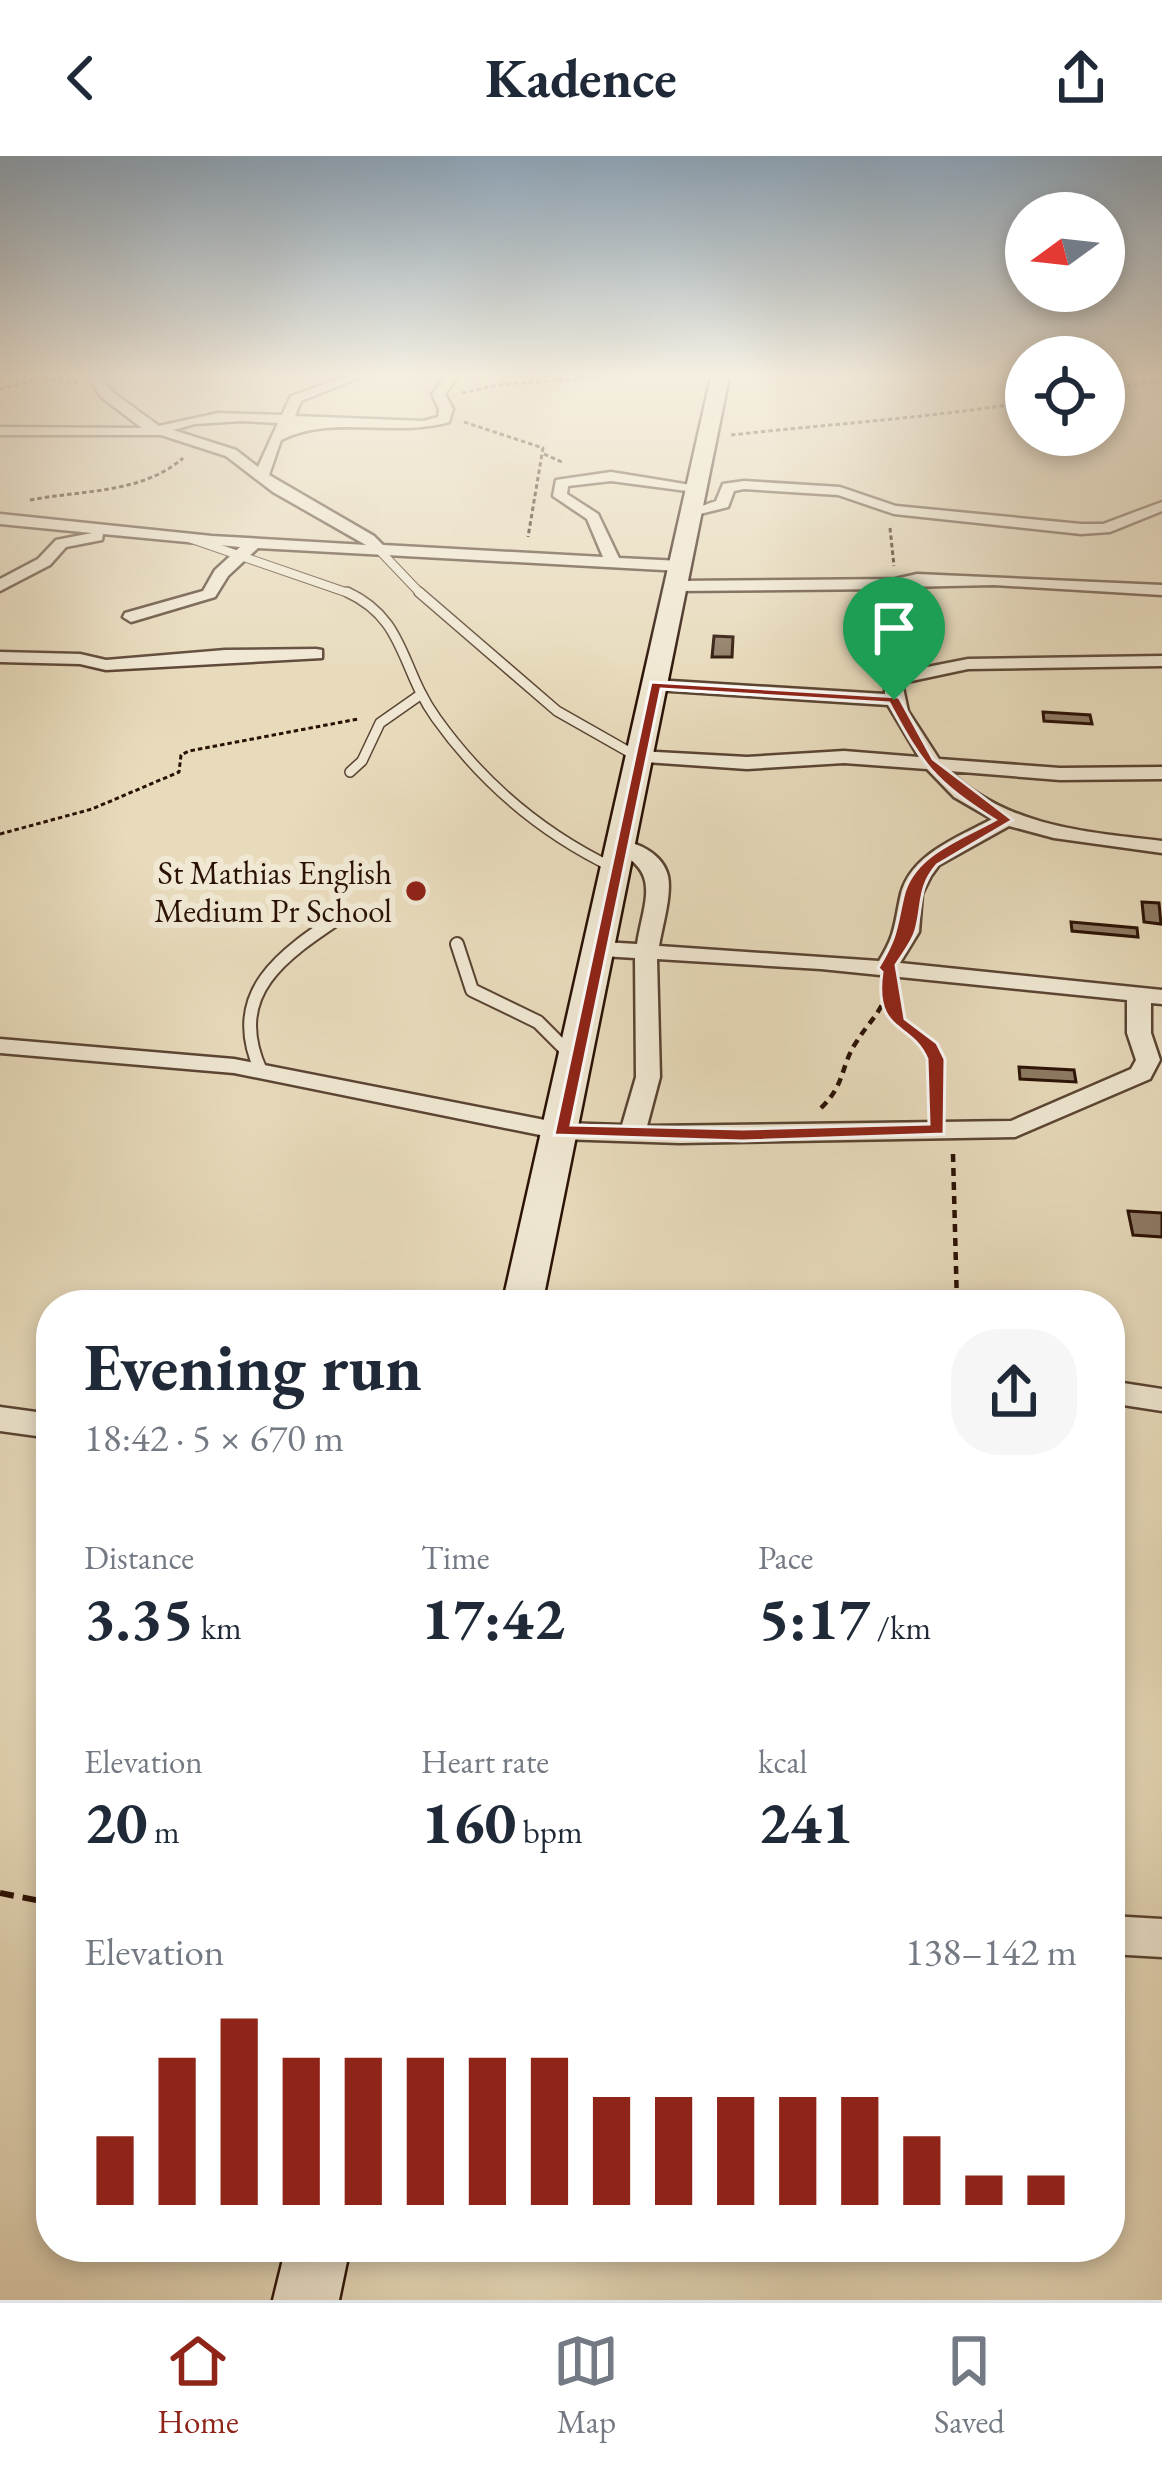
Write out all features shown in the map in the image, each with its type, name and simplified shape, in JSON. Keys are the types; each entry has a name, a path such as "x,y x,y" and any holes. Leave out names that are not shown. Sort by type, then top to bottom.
{"main road":[{"path":"525,1290 700,477"},
{"path":"306,2300 315,2262"}],"street":[{"path":"264,477 369,539 380,551"},
{"path":"614,564 592,517 560,496 561,483 586,478 646,480 695,501 723,504 728,488 743,485 840,491 889,508 1105,530 1138,512 1162,506"},
{"path":"0,519 254,543 614,564 678,576 1010,580 1162,590"},
{"path":"0,586 32,570 61,543 137,532"},
{"path":"131,617 209,595 237,556 254,543"},
{"path":"899,582 894,689 927,761 963,794 1005,820 1043,832 1162,847"},
{"path":"0,657 80,659 106,665 225,655 316,654"},
{"path":"655,685 894,689 968,664 1162,661"},
{"path":"638,757 729,763 822,757 1060,774 1162,773"},
{"path":"888,975 908,932 910,894 921,874 932,862 1005,820"},
{"path":"619,858 646,857 658,877 643,978 648,1077 633,1132"},
{"path":"0,1046 80,1050 261,1071 560,1131 633,1132 1026,1127 1132,1081 1148,1060 1139,1034 1150,996 602,949"},
{"path":"1125,1394 1162,1400"},
{"path":"0,1419 36,1424"},
{"path":"1125,1936 1162,1938"}],"lane":[{"path":"188,538 328,585 381,610 421,694 452,741 490,784 566,848 619,858"},
{"path":"380,551 432,606 557,711 638,757"},
{"path":"350,772 362,761 371,734 395,710 421,694"},
{"path":"261,1071 245,1038 246,1018 271,969 344,914"},
{"path":"457,944 472,990 559,1034 575,1064"}],"path":[{"path":"0,519 27,501 156,477"},
{"path":"527,560 539,477"},
{"path":"889,508 888,535 894,546 890,563 899,582"},
{"path":"0,834 140,791 179,772 181,755 189,751 250,743 395,710"},
{"path":"888,975 897,1021 931,1047 936,1059 956,1290"},
{"path":"791,1132 848,1079 852,1048 874,1025 888,975"},
{"path":"0,1893 36,1900"}],"building":[{"path":"714,636 733,637 732,657 712,657"},
{"path":"1043,712 1090,715 1092,724 1044,721"},
{"path":"1142,902 1159,903 1161,924 1144,922"},
{"path":"1071,922 1137,928 1138,937 1072,931"},
{"path":"1019,1067 1074,1070 1076,1082 1020,1079"},
{"path":"1128,1211 1162,1213 1162,1237 1133,1235"}],"place":[{"name":"St Mathias English Medium Pr School","path":"416,891"}],"route":[{"path":"655,685 894,700 927,761 963,794 1005,820 932,862 921,874 910,894 908,932 886,968 891,969 888,988 897,1021 931,1047 936,1059 938,1130 742,1135 560,1131 655,685"}]}
